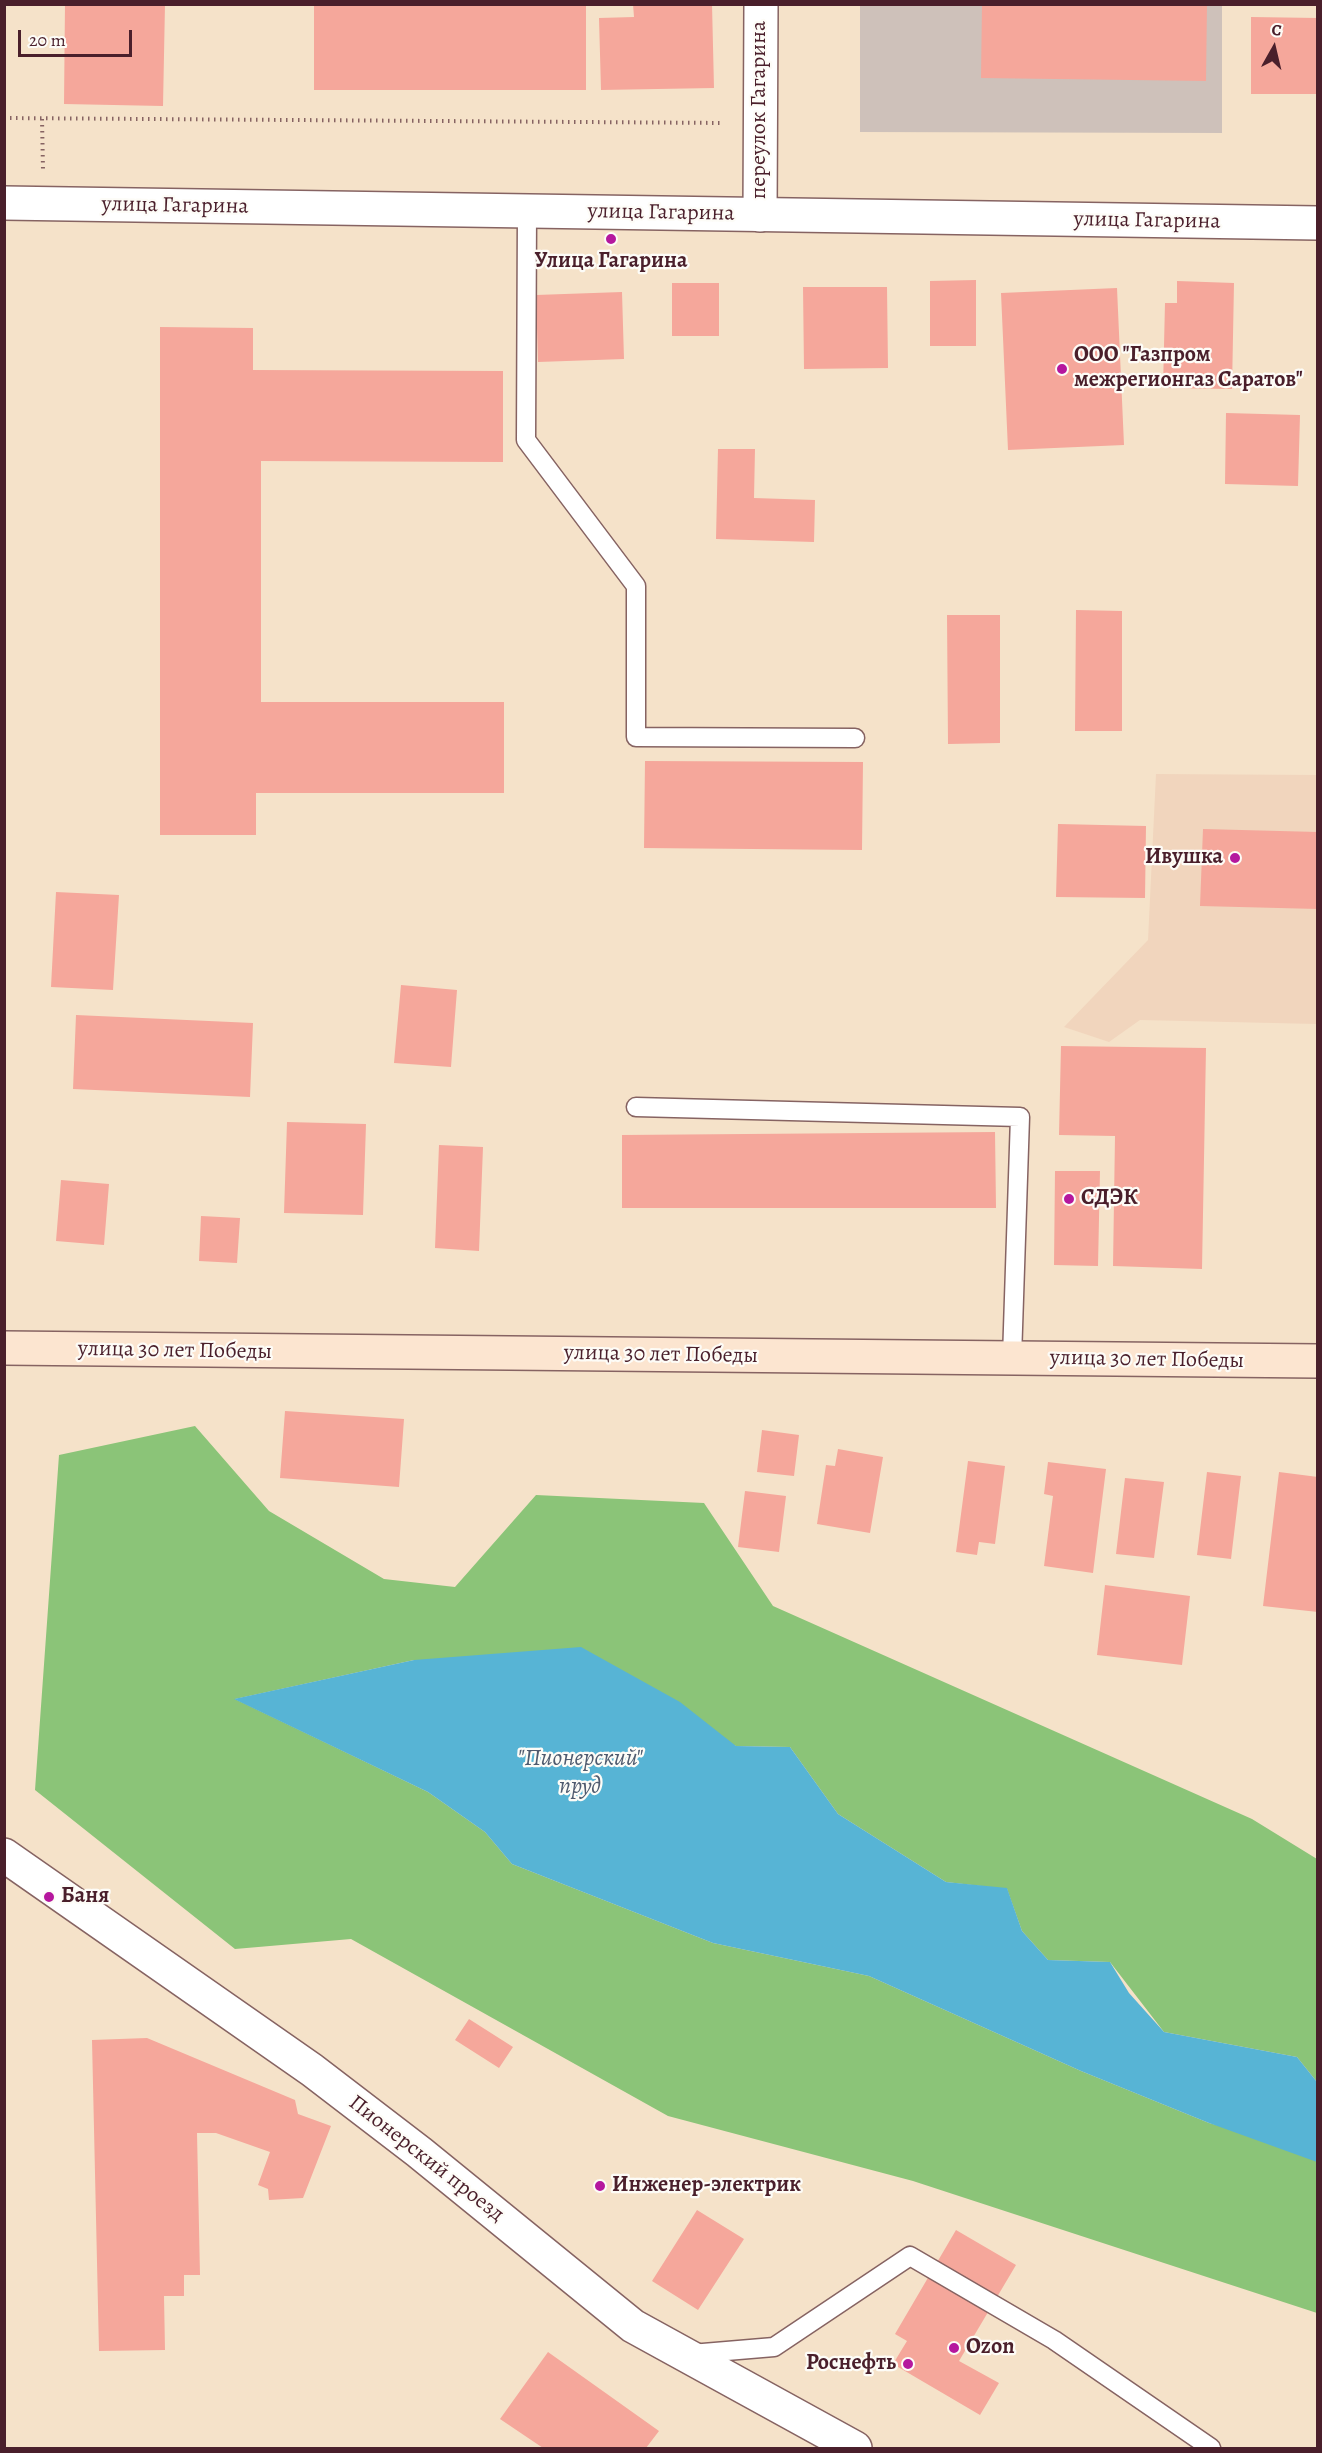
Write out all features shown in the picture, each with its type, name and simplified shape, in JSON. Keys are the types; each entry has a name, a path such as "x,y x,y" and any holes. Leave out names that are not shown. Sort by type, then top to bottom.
{"main road":[{"name":"улица 30 лет Победы","path":"4,1348 1317,1361"}],"street":[{"name":"переулок Гагарина","path":"760,215 761,4"},
{"name":"улица Гагарина","path":"4,203 1317,223"},
{"name":"Пионерский проезд","path":"4,1855 312,2070 419,2152 633,2326 855,2448"}],"lane":[{"path":"527,211 526,440 636,586 636,737 855,738"},
{"path":"636,1107 1020,1117 1012,1358"},
{"path":"684,2354 774,2347 910,2256 1054,2340 1211,2448"}],"path":[{"path":"4,118 760,123"}],"shaded area":[{"path":"860,5 1222,5 1222,133 860,132"},
{"name":"Ивушка","path":"1156,774 1317,775 1317,1024 1140,1020 1109,1042 1064,1027 1148,940"}],"green space":[{"path":"195,1426 269,1511 384,1579 455,1587 536,1495 704,1503 773,1606 1252,1819 1317,1859 1317,2082 1297,2057 1164,2032 1110,1962 1048,1960 1022,1931 1007,1889 946,1882 838,1814 790,1747 736,1746 414,1660 235,1699 428,1792 485,1832 512,1864 713,1943 869,1976 1081,2071 1209,2123 1317,2153 1317,2313 913,2181 668,2116 351,1939 235,1949 35,1790 59,1455"}],"water":[{"name":"\"Пионерский\" пруд","path":"581,1647 680,1702 736,1746 790,1747 838,1814 946,1882 1007,1888 1022,1931 1048,1960 1110,1962 1129,1993 1164,2032 1297,2057 1317,2082 1317,2162 1209,2123 1081,2071 869,1976 713,1943 512,1864 485,1832 428,1792 234,1699 414,1660"}],"building":[{"path":"65,4 165,4 163,106 64,104"},
{"path":"314,4 586,4 586,90 314,90"},
{"path":"633,4 712,4 714,88 601,90 599,18 634,17"},
{"path":"982,4 1207,4 1206,81 981,78"},
{"path":"1251,17 1318,18 1318,94 1251,94"},
{"path":"976,280 976,346 930,346 930,281"},
{"path":"1177,281 1234,283 1232,389 1163,388 1165,303 1177,303"},
{"path":"672,283 719,283 719,336 672,336"},
{"path":"803,287 887,287 888,368 804,369"},
{"name":"ООО \"Газпром межрегионгаз Саратов\"","path":"1117,288 1124,445 1008,450 1001,293"},
{"path":"622,292 624,359 538,362 536,295"},
{"path":"160,327 253,328 253,370 503,371 503,462 261,461 261,702 504,702 504,793 256,793 256,835 160,835"},
{"path":"1226,413 1300,415 1298,486 1225,484"},
{"path":"718,449 755,449 754,498 815,500 814,542 716,539"},
{"path":"1076,610 1122,611 1122,731 1075,731"},
{"path":"947,615 1000,615 1000,743 948,744"},
{"path":"645,761 863,762 862,850 644,848"},
{"path":"1058,824 1146,826 1145,898 1056,897"},
{"path":"1203,829 1318,832 1318,909 1200,906"},
{"path":"56,892 119,895 113,990 51,987"},
{"path":"401,985 457,990 451,1067 394,1063"},
{"path":"76,1015 253,1023 250,1097 73,1089"},
{"path":"1061,1046 1206,1048 1202,1269 1113,1266 1115,1136 1059,1135"},
{"path":"287,1122 366,1124 363,1215 284,1213"},
{"path":"995,1132 996,1208 622,1208 622,1135"},
{"path":"439,1145 483,1147 479,1251 435,1248"},
{"path":"1055,1171 1100,1171 1098,1266 1054,1265"},
{"path":"61,1180 109,1184 104,1245 56,1241"},
{"path":"201,1216 240,1218 237,1263 199,1261"},
{"path":"285,1411 404,1419 399,1487 280,1478"},
{"path":"762,1430 799,1435 794,1476 757,1472"},
{"path":"838,1449 883,1457 870,1533 817,1524 826,1465 835,1466"},
{"path":"968,1461 1005,1466 995,1544 979,1542 977,1555 956,1552"},
{"path":"1048,1462 1106,1469 1093,1573 1044,1566 1053,1496 1044,1494"},
{"path":"1207,1472 1241,1476 1231,1559 1197,1555"},
{"path":"1279,1472 1318,1477 1318,1612 1263,1606"},
{"path":"1125,1478 1164,1482 1154,1558 1116,1554"},
{"path":"745,1491 786,1496 779,1552 738,1547"},
{"path":"1105,1585 1190,1596 1182,1665 1097,1655"},
{"path":"469,2019 513,2047 499,2068 455,2040"},
{"path":"147,2038 295,2100 298,2114 331,2126 303,2198 269,2200 268,2189 258,2185 270,2152 216,2133 197,2133 200,2275 184,2275 184,2296 164,2296 165,2350 99,2351 92,2040"},
{"path":"697,2210 744,2239 698,2310 652,2281"},
{"path":"956,2230 1016,2265 959,2361 999,2383 980,2415 893,2364 907,2341 895,2334"},
{"path":"548,2352 659,2431 646,2448 543,2448 500,2419"}],"place":[{"name":"Улица Гагарина","path":"611,239"},
{"name":"ООО \"Газпром межрегионгаз Саратов\"","path":"1062,369"},
{"name":"Ивушка","path":"1235,858"},
{"name":"СДЭК","path":"1069,1199"},
{"name":"Баня","path":"49,1897"},
{"name":"Инженер-электрик","path":"600,2186"},
{"name":"Ozon","path":"954,2348"},
{"name":"Роснефть","path":"908,2364"}]}
